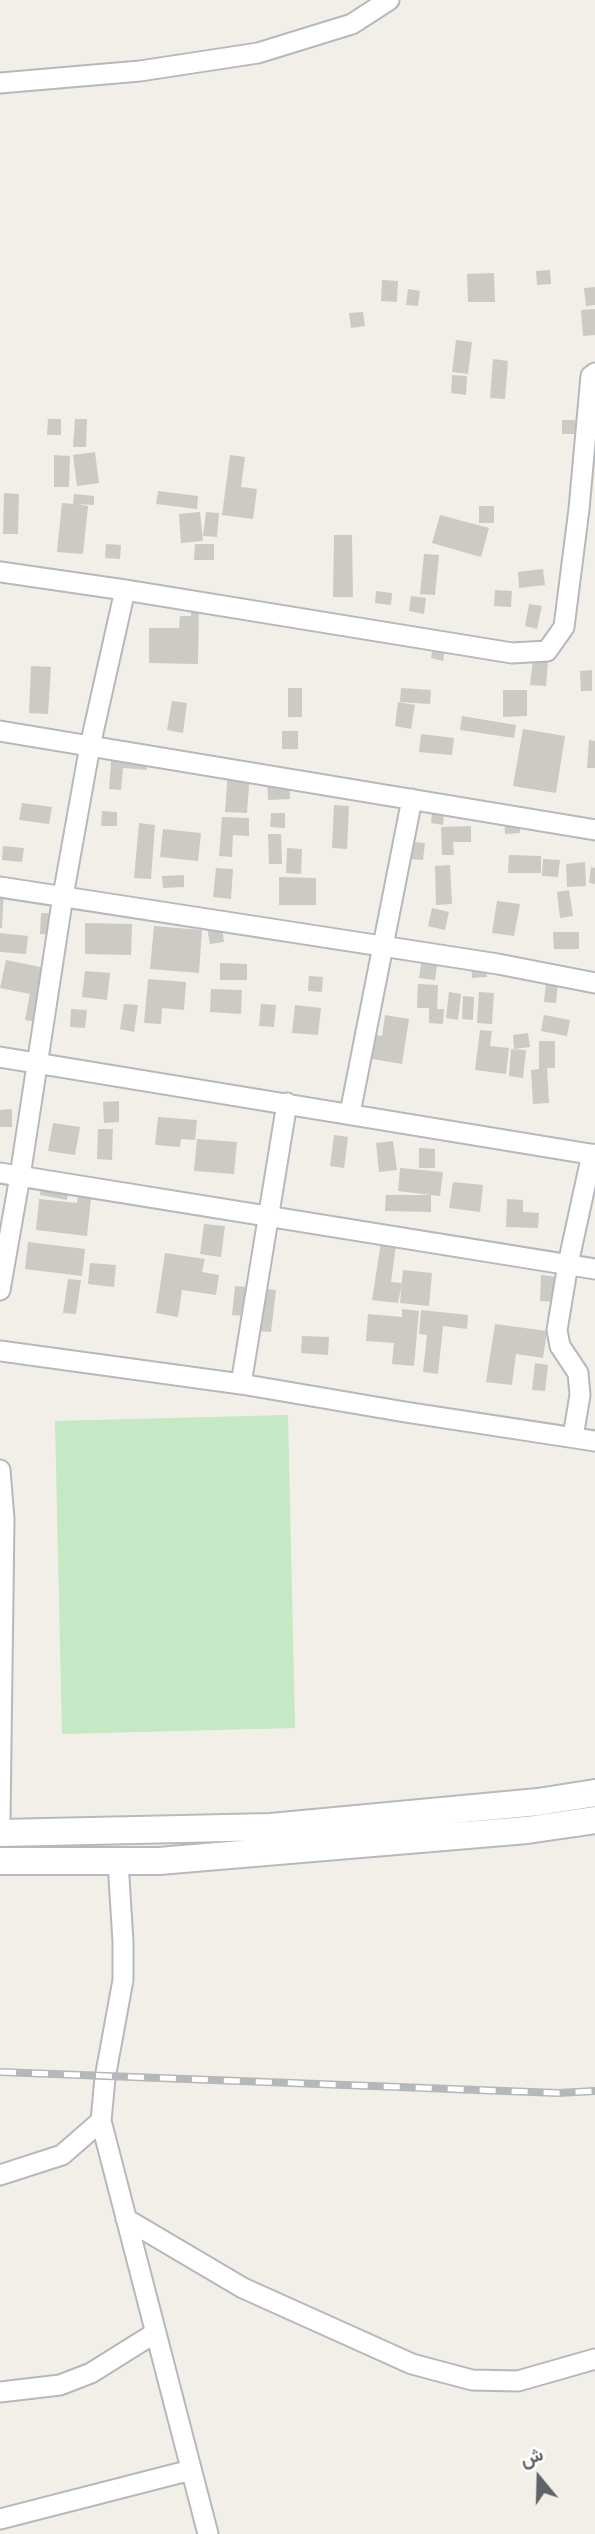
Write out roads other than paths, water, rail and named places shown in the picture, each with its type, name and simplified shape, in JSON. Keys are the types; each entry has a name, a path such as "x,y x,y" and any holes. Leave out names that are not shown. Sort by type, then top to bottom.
{"street":[{"path":"0,83 139,71 258,53 352,24 389,0"},
{"path":"0,572 512,653 547,651 564,628 587,510 591,376 595,373"},
{"path":"0,1290 63,896 90,747 125,590"},
{"path":"0,731 595,830"},
{"path":"351,1113 412,799"},
{"path":"0,887 498,964 595,983"},
{"path":"0,1057 594,1154 568,1264 557,1331 560,1346 578,1373 580,1395 573,1437"},
{"path":"241,1384 287,1102"},
{"path":"0,1173 595,1269"},
{"path":"0,1351 241,1384 595,1441"},
{"path":"0,1470 0,1818"},
{"path":"0,1833 271,1827 538,1802 595,1793"},
{"path":"0,1861 159,1861 527,1830 595,1820"},
{"path":"118,1862 123,1980 105,2078 101,2121 208,2534"},
{"path":"0,2175 62,2155 101,2121"},
{"path":"126,2219 243,2288 412,2364 472,2380 518,2381 595,2360"},
{"path":"0,2392 60,2385 91,2373 155,2333"},
{"path":"0,2519 191,2470"}],"railway":[{"path":"0,2072 558,2093 595,2091"}]}
